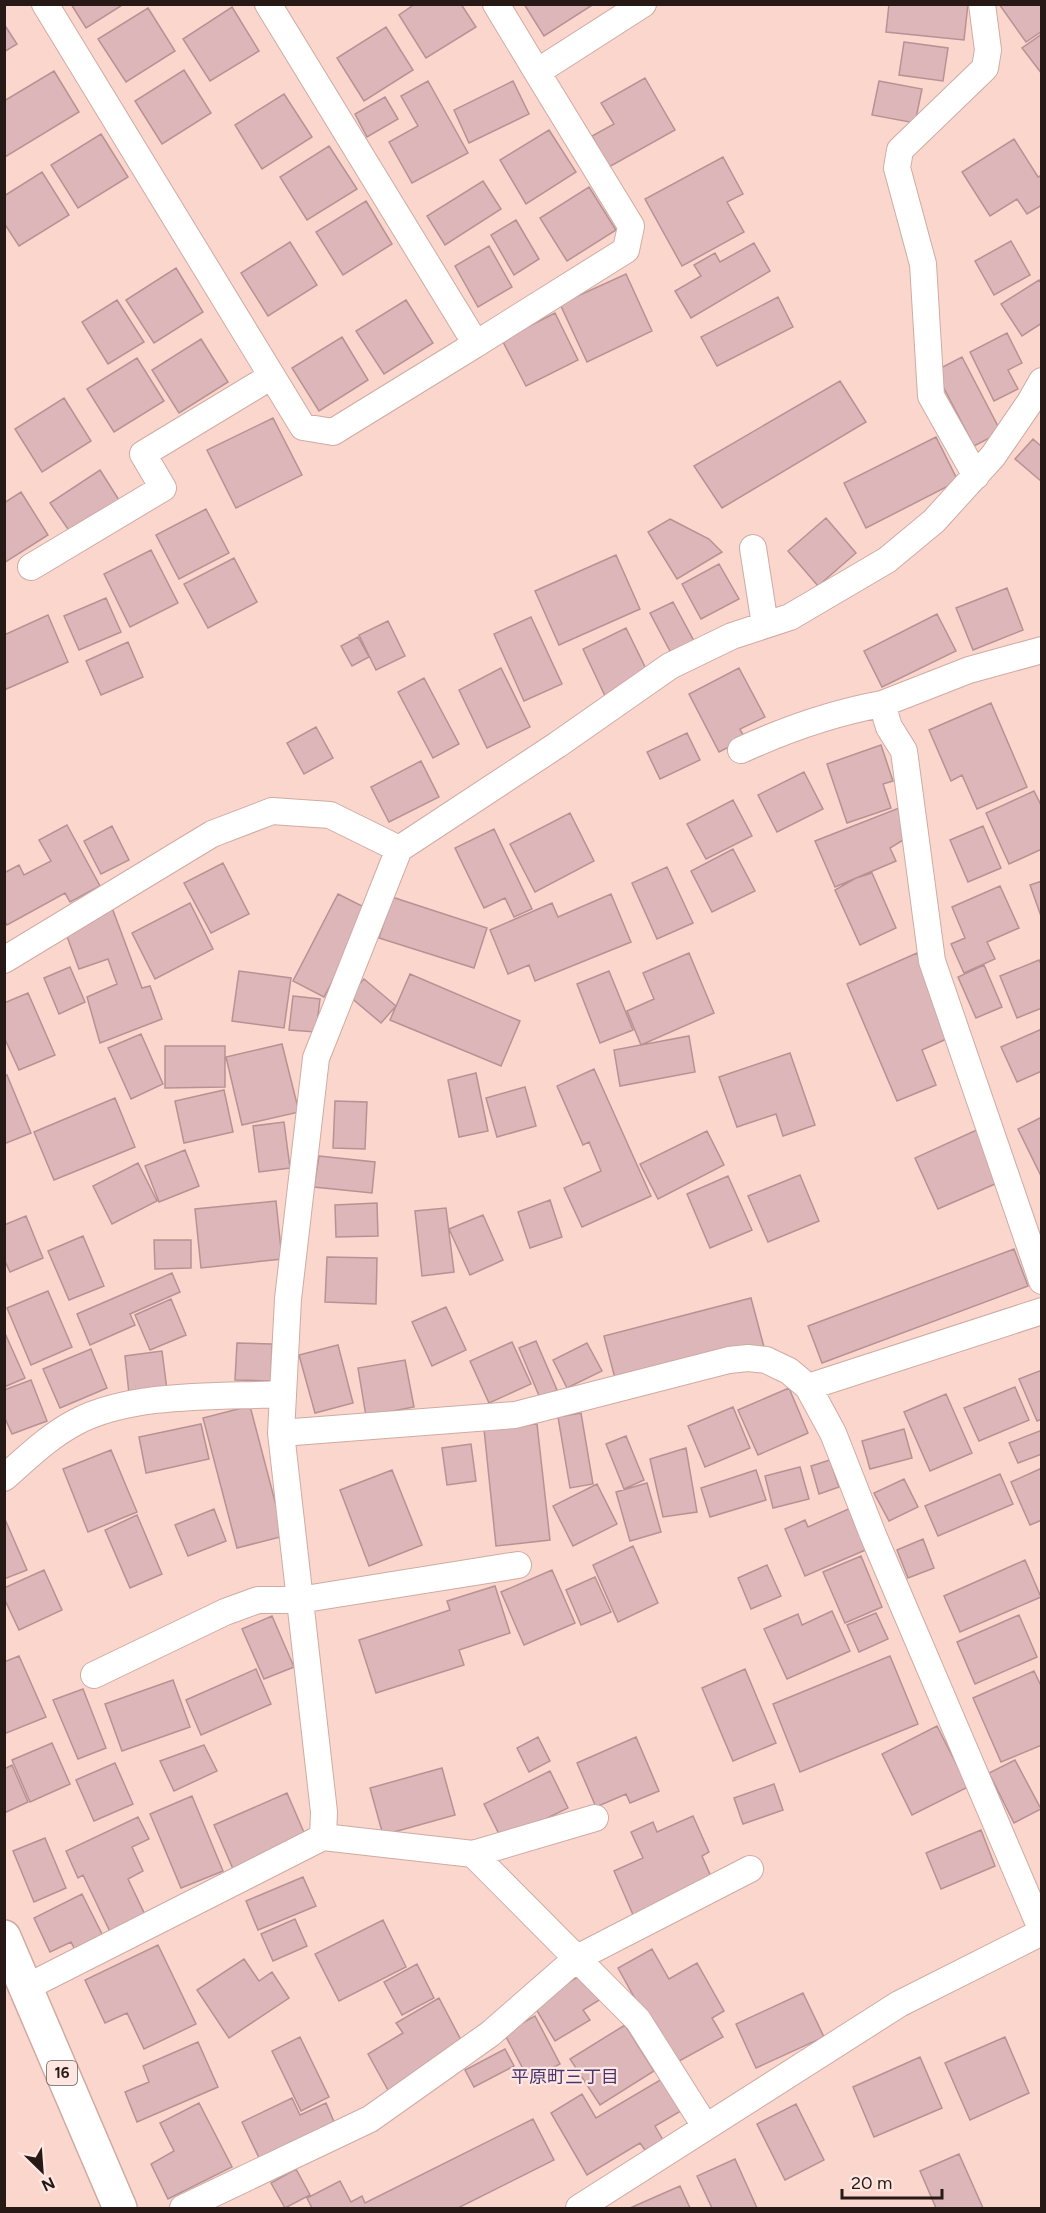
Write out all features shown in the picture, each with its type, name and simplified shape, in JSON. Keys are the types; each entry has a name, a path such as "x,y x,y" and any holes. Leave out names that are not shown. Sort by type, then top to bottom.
{"main road":[{"name":"16","path":"4,1937 120,2208"}],"street":[{"path":"45,4 303,427 333,432 626,250 631,226 496,4"},
{"path":"268,4 476,344"},
{"path":"537,72 643,4"},
{"path":"976,476 931,396 923,264 897,168 900,150 985,68 988,50 982,4"},
{"path":"31,567 163,488 143,454 272,376"},
{"path":"323,1837 324,1812 281,1433 288,1299 316,1058 399,849 557,745 670,666 732,636 790,617 887,560 934,521 976,476 993,456 1030,402 1041,381"},
{"path":"753,548 765,625"},
{"path":"741,750 806,722 882,704 969,670 1041,650"},
{"path":"882,704 889,727 904,750 932,961 1041,1281"},
{"path":"4,960 212,834 272,811 330,815 399,849"},
{"path":"808,1387 1041,1311"},
{"path":"281,1433 514,1415 729,1360 748,1358 766,1360 789,1371 808,1387 832,1433 1041,1931 899,2004 579,2208"},
{"path":"4,1478 50,1437 77,1421 115,1407 147,1401 283,1395"},
{"path":"94,1675 225,1612 258,1600 299,1600 518,1565"},
{"path":"27,1987 323,1837 473,1854 595,1818"},
{"path":"473,1854 638,2020 705,2126"},
{"path":"183,2208 370,2120 490,2034 577,1958 750,1869"}],"building":[{"path":"71,4 124,4 86,28"},
{"path":"415,4 461,4 476,27 426,58 399,15"},
{"path":"524,4 594,4 544,36"},
{"path":"889,4 968,4 964,40 886,32"},
{"path":"999,4 1042,4 1042,31 1026,42"},
{"path":"232,7 259,51 210,81 183,39"},
{"path":"148,8 175,51 126,82 98,39"},
{"path":"4,24 17,44 4,52"},
{"path":"386,27 413,70 364,101 337,58"},
{"path":"1042,34 1042,74 1022,48"},
{"path":"904,42 948,48 943,81 899,75"},
{"path":"184,70 211,113 162,144 135,101"},
{"path":"54,71 79,112 5,157 4,101"},
{"path":"645,78 675,130 609,167 592,136 614,124 601,103"},
{"path":"428,81 468,153 412,183 389,142 418,126 401,96"},
{"path":"513,81 529,114 469,143 454,110"},
{"path":"879,81 922,89 915,123 872,115"},
{"path":"284,94 312,137 262,169 235,125"},
{"path":"385,97 398,119 367,137 355,114"},
{"path":"549,130 576,172 526,204 500,160"},
{"path":"101,134 128,177 78,208 51,165"},
{"path":"1014,139 1038,177 1042,175 1042,205 1027,214 1017,199 990,216 962,172"},
{"path":"329,146 357,189 307,220 280,177"},
{"path":"723,157 743,194 727,202 744,232 682,266 645,199"},
{"path":"42,172 69,215 19,246 4,223 4,196"},
{"path":"483,181 501,209 445,245 427,216"},
{"path":"589,187 616,230 567,261 540,218"},
{"path":"366,201 392,244 343,275 316,232"},
{"path":"516,220 539,259 514,275 491,235"},
{"path":"1011,241 1030,275 994,295 975,261"},
{"path":"290,242 317,285 268,316 241,273"},
{"path":"754,243 770,271 691,318 675,291 701,276 694,265 715,253 720,262"},
{"path":"489,246 512,287 478,307 455,266"},
{"path":"176,268 203,312 154,343 126,300"},
{"path":"626,274 652,331 587,362 560,304"},
{"path":"1039,280 1042,284 1042,323 1022,336 1001,304"},
{"path":"778,297 793,327 717,366 701,337"},
{"path":"117,300 144,342 108,364 82,322"},
{"path":"406,300 433,343 384,374 356,331"},
{"path":"555,313 578,360 526,386 502,340"},
{"path":"1007,333 1022,363 1008,370 1018,389 994,401 970,352"},
{"path":"342,337 368,380 319,411 292,368"},
{"path":"201,339 228,382 179,413 152,370"},
{"path":"962,357 1001,432 974,446 935,371"},
{"path":"137,358 164,401 114,432 87,389"},
{"path":"840,381 866,422 722,508 694,466"},
{"path":"64,398 91,441 42,472 15,429"},
{"path":"273,418 302,475 236,508 207,450"},
{"path":"936,437 958,481 866,528 844,483"},
{"path":"1033,439 1042,447 1042,482 1015,459"},
{"path":"100,470 119,500 70,532 50,503"},
{"path":"21,492 48,535 4,563 4,503"},
{"path":"206,509 229,553 179,579 156,535"},
{"path":"826,518 856,553 818,586 788,551"},
{"path":"670,519 709,539 722,552 677,579 648,532"},
{"path":"151,550 178,603 130,627 104,574"},
{"path":"616,555 640,609 559,645 535,591"},
{"path":"234,558 257,602 208,628 184,584"},
{"path":"719,564 739,599 701,619 682,584"},
{"path":"1007,588 1023,630 973,650 956,608"},
{"path":"106,598 121,632 79,650 64,616"},
{"path":"673,602 694,641 671,653 650,613"},
{"path":"937,614 956,651 882,687 864,651"},
{"path":"48,615 68,662 4,690 4,635"},
{"path":"531,617 562,684 524,701 494,634"},
{"path":"388,621 405,656 376,670 359,635"},
{"path":"626,628 650,677 606,698 583,649"},
{"path":"358,637 369,657 352,666 341,646"},
{"path":"128,642 143,677 101,695 86,661"},
{"path":"501,668 530,727 487,748 459,690"},
{"path":"739,668 765,717 740,729 745,739 719,752 689,694"},
{"path":"424,678 459,744 433,758 398,692"},
{"path":"991,703 1027,787 977,809 962,775 951,781 929,730"},
{"path":"316,727 333,758 304,774 287,743"},
{"path":"687,733 700,760 660,779 647,752"},
{"path":"881,745 893,781 883,784 891,808 847,823 827,764"},
{"path":"421,761 439,797 389,822 371,787"},
{"path":"804,772 823,809 777,832 758,795"},
{"path":"1034,791 1042,807 1042,849 1009,864 986,813"},
{"path":"733,800 752,836 706,859 687,824"},
{"path":"899,808 903,840 890,848 896,861 835,887 815,841"},
{"path":"570,813 594,861 535,892 510,844"},
{"path":"67,825 100,886 70,902 65,893 7,925 4,920 4,873 19,865 24,875 51,861 39,840"},
{"path":"112,826 129,860 101,874 84,841"},
{"path":"983,826 1001,868 968,882 950,840"},
{"path":"494,829 532,909 514,917 505,898 484,908 455,848"},
{"path":"733,849 755,891 712,912 691,871"},
{"path":"223,863 249,914 211,933 184,883"},
{"path":"667,867 693,923 657,939 632,883"},
{"path":"872,873 896,928 860,945 835,890 856,878"},
{"path":"1042,881 1042,919 1030,885"},
{"path":"1000,886 1019,928 987,942 995,959 964,973 951,944 965,938 952,907"},
{"path":"338,894 370,910 324,997 293,981"},
{"path":"611,894 631,942 535,981 529,965 508,974 490,930 552,903 558,917"},
{"path":"392,897 487,928 474,968 379,938"},
{"path":"190,903 213,949 155,979 132,933"},
{"path":"111,905 142,988 150,986 162,1019 100,1043 87,997 117,984 108,959 79,969 65,931"},
{"path":"689,953 714,1013 641,1045 627,1011 654,999 643,973"},
{"path":"917,953 953,1036 922,1050 936,1085 897,1101 847,984"},
{"path":"1039,960 1042,966 1042,1008 1017,1018 1000,976"},
{"path":"984,965 1002,1007 976,1018 958,977"},
{"path":"70,967 85,1002 59,1014 44,978"},
{"path":"239,971 291,978 284,1028 232,1021"},
{"path":"609,971 633,1030 600,1043 577,984"},
{"path":"410,974 520,1021 501,1066 390,1020"},
{"path":"364,979 396,1006 381,1023 349,996"},
{"path":"28,993 55,1055 19,1070 4,1037 4,1003"},
{"path":"293,996 320,999 316,1032 289,1030"},
{"path":"1042,1029 1042,1071 1017,1082 1001,1047"},
{"path":"141,1034 163,1084 131,1099 108,1048"},
{"path":"689,1036 695,1072 620,1086 614,1050"},
{"path":"282,1044 299,1112 242,1125 226,1057"},
{"path":"165,1046 225,1046 225,1087 165,1088"},
{"path":"790,1053 815,1125 783,1136 776,1114 737,1127 719,1077"},
{"path":"594,1069 651,1196 582,1227 564,1188 601,1171 589,1142 583,1145 557,1086"},
{"path":"476,1073 488,1131 459,1137 448,1080"},
{"path":"7,1075 31,1133 4,1144 4,1076"},
{"path":"525,1087 536,1126 497,1137 486,1098"},
{"path":"224,1090 233,1132 184,1143 175,1101"},
{"path":"115,1098 135,1147 54,1180 34,1132"},
{"path":"335,1101 367,1102 365,1149 333,1148"},
{"path":"1042,1117 1042,1176 1041,1176 1018,1129"},
{"path":"284,1122 290,1168 259,1172 253,1126"},
{"path":"981,1128 1004,1180 938,1209 915,1158"},
{"path":"707,1131 724,1165 658,1199 640,1164"},
{"path":"185,1150 199,1186 159,1202 145,1166"},
{"path":"319,1156 375,1162 372,1193 314,1187"},
{"path":"138,1163 157,1201 112,1224 93,1186"},
{"path":"800,1175 819,1221 768,1242 748,1196"},
{"path":"728,1176 752,1230 710,1248 687,1194"},
{"path":"550,1200 562,1237 530,1248 518,1212"},
{"path":"276,1201 282,1259 201,1268 195,1209"},
{"path":"377,1203 378,1236 336,1237 335,1205"},
{"path":"446,1208 454,1272 422,1276 415,1211"},
{"path":"483,1215 503,1260 470,1275 449,1229"},
{"path":"26,1216 43,1258 10,1272 4,1259 4,1225"},
{"path":"83,1236 104,1286 69,1300 48,1251"},
{"path":"154,1240 191,1240 191,1268 155,1269"},
{"path":"1014,1249 1028,1286 822,1363 808,1326"},
{"path":"327,1257 377,1258 376,1304 325,1302"},
{"path":"172,1273 180,1292 130,1314 135,1325 90,1345 77,1314"},
{"path":"48,1291 72,1347 31,1365 7,1308"},
{"path":"751,1298 764,1347 617,1386 604,1336"},
{"path":"171,1299 186,1335 150,1350 135,1315"},
{"path":"446,1307 466,1350 432,1366 412,1322"},
{"path":"4,1331 25,1378 4,1387"},
{"path":"536,1341 557,1390 540,1398 519,1348"},
{"path":"512,1342 531,1384 489,1403 470,1361"},
{"path":"237,1343 272,1344 271,1381 235,1380"},
{"path":"587,1343 602,1371 567,1388 553,1360"},
{"path":"338,1345 353,1403 315,1413 299,1355"},
{"path":"91,1349 107,1388 60,1408 43,1369"},
{"path":"162,1351 167,1390 129,1394 125,1356"},
{"path":"405,1360 414,1407 366,1416 358,1368"},
{"path":"1042,1370 1042,1419 1037,1421 1019,1379"},
{"path":"31,1380 47,1421 12,1434 4,1416 4,1390"},
{"path":"1015,1387 1029,1420 979,1441 964,1408"},
{"path":"789,1388 808,1433 758,1455 738,1410"},
{"path":"946,1394 972,1453 930,1471 904,1412"},
{"path":"250,1406 284,1536 237,1548 203,1418"},
{"path":"733,1407 750,1448 705,1467 688,1426"},
{"path":"581,1413 593,1484 570,1488 558,1417"},
{"path":"201,1424 209,1459 146,1473 139,1437"},
{"path":"537,1424 550,1540 496,1546 484,1429"},
{"path":"904,1429 912,1458 870,1469 862,1441"},
{"path":"1042,1430 1042,1454 1018,1463 1009,1443"},
{"path":"626,1436 644,1480 624,1489 606,1444"},
{"path":"471,1444 476,1481 447,1485 442,1448"},
{"path":"686,1448 697,1512 663,1517 650,1459"},
{"path":"111,1450 137,1512 88,1532 63,1469"},
{"path":"830,1460 839,1487 819,1494 811,1466"},
{"path":"800,1467 809,1499 773,1508 765,1476"},
{"path":"1042,1468 1042,1520 1030,1525 1011,1482"},
{"path":"392,1470 422,1545 369,1566 340,1490"},
{"path":"756,1470 766,1500 710,1517 701,1488"},
{"path":"1000,1474 1013,1504 938,1536 925,1506"},
{"path":"904,1479 918,1507 889,1521 874,1493"},
{"path":"647,1483 661,1532 630,1541 616,1492"},
{"path":"597,1484 617,1524 573,1546 553,1506"},
{"path":"853,1507 870,1548 805,1576 785,1529 805,1520 808,1527"},
{"path":"214,1509 226,1541 188,1556 175,1525"},
{"path":"137,1515 162,1574 130,1588 105,1530"},
{"path":"4,1517 27,1570 4,1579"},
{"path":"923,1539 934,1568 908,1578 897,1550"},
{"path":"633,1546 658,1603 618,1622 593,1565"},
{"path":"861,1556 882,1607 845,1623 823,1572"},
{"path":"1025,1560 1041,1597 960,1632 944,1596"},
{"path":"767,1565 781,1596 751,1609 738,1578"},
{"path":"44,1570 62,1610 19,1630 4,1598 4,1588"},
{"path":"552,1570 575,1623 524,1645 501,1592"},
{"path":"595,1577 611,1612 581,1625 566,1590"},
{"path":"495,1586 510,1633 459,1650 464,1665 376,1693 359,1640 450,1610 447,1601"},
{"path":"832,1611 850,1651 787,1679 764,1629 798,1614 802,1625"},
{"path":"876,1613 888,1639 859,1652 847,1625"},
{"path":"1019,1615 1037,1657 975,1684 957,1642"},
{"path":"272,1616 294,1667 264,1679 242,1629"},
{"path":"19,1656 46,1717 4,1734 4,1662"},
{"path":"890,1656 918,1724 800,1772 773,1704"},
{"path":"256,1669 271,1704 201,1735 186,1700"},
{"path":"745,1669 776,1743 733,1761 702,1688"},
{"path":"1034,1671 1042,1688 1042,1745 1001,1762 973,1698"},
{"path":"173,1680 190,1727 122,1751 105,1704"},
{"path":"83,1689 106,1748 78,1759 53,1700"},
{"path":"937,1726 968,1787 912,1815 882,1754"},
{"path":"538,1737 550,1761 529,1772 517,1748"},
{"path":"636,1737 659,1791 630,1803 626,1794 596,1807 577,1763"},
{"path":"52,1743 70,1784 30,1802 12,1760"},
{"path":"204,1745 217,1771 174,1791 160,1761"},
{"path":"1015,1760 1041,1809 1014,1823 989,1773"},
{"path":"115,1763 133,1804 94,1821 76,1780"},
{"path":"12,1765 28,1802 4,1813 4,1769"},
{"path":"442,1768 455,1815 383,1835 370,1788"},
{"path":"550,1771 568,1808 502,1840 484,1804"},
{"path":"774,1784 783,1810 743,1824 734,1798"},
{"path":"287,1793 306,1837 233,1869 214,1825"},
{"path":"192,1796 223,1871 181,1888 150,1814"},
{"path":"693,1816 709,1852 702,1856 712,1879 634,1917 614,1871 643,1858 631,1832 653,1822 657,1832"},
{"path":"138,1817 149,1839 132,1847 143,1871 128,1879 148,1921 113,1938 83,1875 78,1878 66,1851"},
{"path":"981,1830 995,1866 941,1889 926,1853"},
{"path":"45,1838 66,1888 34,1902 13,1851"},
{"path":"303,1877 316,1906 258,1930 246,1901"},
{"path":"82,1894 106,1942 78,1956 71,1942 50,1952 34,1918"},
{"path":"295,1919 307,1946 273,1961 261,1934"},
{"path":"383,1920 406,1967 339,2001 315,1954"},
{"path":"158,1945 196,2024 144,2049 127,2013 105,2023 85,1980"},
{"path":"652,1949 669,1979 697,1963 724,2011 712,2018 723,2037 672,2065 618,1968"},
{"path":"244,1959 259,1981 272,1972 289,1998 229,2038 197,1990"},
{"path":"417,1964 434,1998 402,2015 384,1982"},
{"path":"584,1973 601,1999 583,2010 590,2020 555,2041 533,2004"},
{"path":"803,1993 824,2037 756,2068 736,2024"},
{"path":"439,1998 461,2040 389,2092 368,2054 403,2033 396,2023"},
{"path":"535,2016 560,2064 529,2080 504,2033"},
{"path":"625,2025 654,2071 600,2105 570,2059"},
{"path":"300,2037 329,2097 301,2111 272,2051"},
{"path":"1005,2037 1029,2093 970,2120 945,2063"},
{"path":"198,2042 218,2087 137,2122 125,2092 149,2082 143,2066"},
{"path":"505,2049 514,2066 474,2087 465,2070"},
{"path":"920,2057 942,2108 874,2137 853,2087"},
{"path":"667,2076 686,2108 655,2126 663,2140 645,2150 640,2143 587,2175 551,2113 582,2094 596,2118"},
{"path":"292,2098 300,2115 326,2103 337,2129 262,2164 242,2122"},
{"path":"199,2103 232,2167 168,2199 151,2164 174,2151 160,2123"},
{"path":"796,2104 824,2160 785,2180 757,2124"},
{"path":"533,2119 554,2160 458,2208 312,2208 307,2198 340,2181 351,2202 362,2196 365,2203"},
{"path":"959,2154 983,2208 936,2208 920,2171"},
{"path":"735,2159 757,2208 712,2208 697,2176"},
{"path":"296,2169 310,2195 285,2208 271,2183"},
{"path":"680,2186 690,2208 630,2208"}],"district":[{"name":"平原町三丁目","path":"565,2077"}]}
